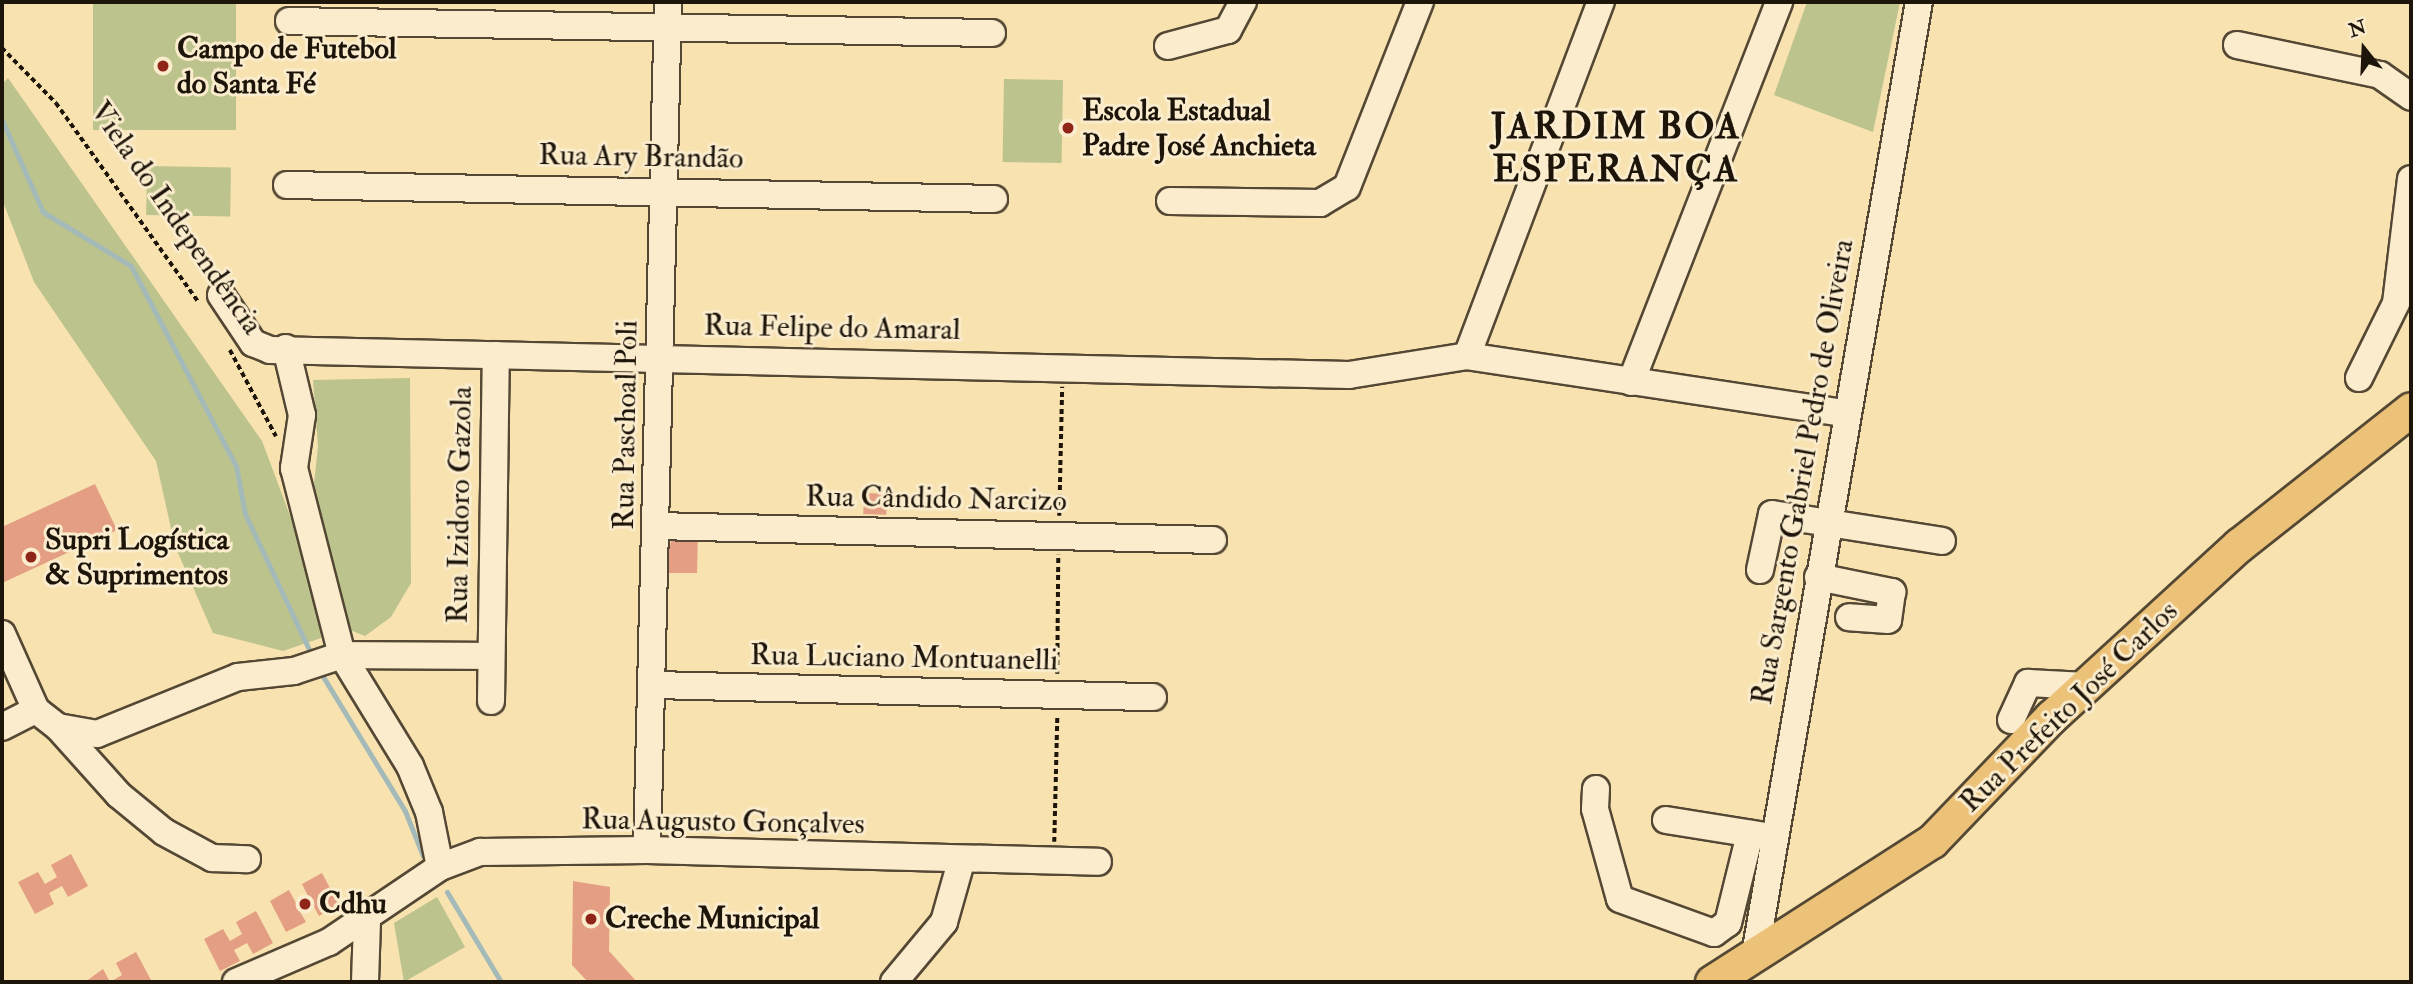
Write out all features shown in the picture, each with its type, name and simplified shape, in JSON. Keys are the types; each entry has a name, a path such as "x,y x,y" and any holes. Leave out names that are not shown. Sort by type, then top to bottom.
{"main road":[{"name":"Rua Prefeito José Carlos","path":"1712,982 1932,841 2086,686 2239,545 2411,409"}],"street":[{"name":"Rua Paschoal Poli","path":"647,850 654,685 668,2"},
{"path":"1168,46 1228,30 1243,2"},
{"path":"1170,201 1320,203 1347,187 1420,2"},
{"path":"1467,356 1601,2"},
{"path":"1632,382 1779,2"},
{"name":"Rua Sargento Gabriel Pedro de Oliveira","path":"1755,955 1762,836 1818,577 1919,2"},
{"path":"289,21 992,33"},
{"path":"2237,45 2380,75 2411,97"},
{"path":"2359,378 2396,303 2411,179"},
{"name":"Rua Ary Brandão","path":"287,185 664,190 994,199"},
{"name":"Rua Felipe do Amaral","path":"212,302 253,343 286,348 1349,375 1467,356 1845,413"},
{"path":"286,348 302,415 294,468 332,657 410,766 429,812 440,867"},
{"name":"Rua Izidoro Gazola","path":"491,701 496,355"},
{"path":"1760,570 1768,516 1828,522 1942,541"},
{"name":"Rua Cândido Narcizo","path":"657,526 1213,540"},
{"path":"1818,577 1892,592 1888,620 1849,617"},
{"path":"2,634 36,710 58,727 119,795 164,832 212,858 247,859"},
{"name":"Rua Izidoro Gazola","path":"332,657 490,656"},
{"path":"58,727 115,732 238,677 294,671 332,657"},
{"path":"2011,720 2028,683 2086,686"},
{"name":"Rua Luciano Montuanelli","path":"654,685 1153,697"},
{"path":"2,727 36,710"},
{"path":"1596,789 1595,809 1620,899 1714,933 1728,923 1762,836 1667,820"},
{"name":"Rua Augusto Gonçalves","path":"236,982 367,921 440,867 480,852 647,850 961,862 1098,862"},
{"path":"894,982 944,922 961,862"},
{"path":"365,982 367,921"}],"path":[{"name":"Viela do Independência","path":"2,48 56,103 212,302"},
{"name":"Viela do Independência","path":"222,337 294,468"},
{"path":"1053,861 1062,368"}],"green space":[{"name":"Campo de Futebol do Santa Fé","path":"93,2 236,2 236,130 93,130"},
{"path":"1807,2 1900,2 1873,132 1774,95"},
{"path":"8,78 262,441 319,593 321,638 283,651 213,633 175,546 156,461 34,282 2,199 2,84"},
{"path":"1004,79 1063,80 1062,163 1003,162"},
{"path":"147,166 231,167 230,216 146,215"},
{"path":"410,378 411,583 391,617 365,636 350,630 311,513 318,446 313,380"},
{"path":"437,897 465,947 404,982 394,923"}],"building":[{"name":"Supri Logística & Suprimentos","path":"95,484 117,530 2,583 2,527"},
{"path":"864,493 887,494 886,515 863,514"},
{"path":"698,531 697,573 664,573 671,541"},
{"path":"71,854 88,886 68,897 62,886 49,893 54,904 35,914 18,882 38,872 45,884 57,877 51,865"},
{"name":"Cdhu","path":"322,873 339,905 319,916 313,905 300,912 306,922 286,932 270,901 289,890 296,903 308,896 302,884"},
{"name":"Creche Municipal","path":"573,881 610,887 609,951 637,982 588,982 572,965"},
{"name":"Cdhu","path":"256,911 273,943 253,954 247,943 234,950 240,961 220,971 204,939 223,929 230,941 242,934 236,922"},
{"path":"136,952 152,982 110,982 122,975 116,963"},
{"path":"103,969 110,982 85,982"}],"waterway":[{"path":"2,120 43,212 131,266 236,466 245,514 313,658"},
{"path":"319,670 405,811 423,856"},
{"path":"447,892 501,982"}],"place":[{"name":"Campo de Futebol do Santa Fé","path":"163,66"},
{"name":"Escola Estadual Padre José Anchieta","path":"1068,128"},
{"name":"Supri Logística & Suprimentos","path":"31,557"},
{"name":"Cdhu","path":"305,904"},
{"name":"Creche Municipal","path":"591,919"}],"district":[{"name":"JARDIM BOA ESPERANÇA","path":"1616,150"}]}
